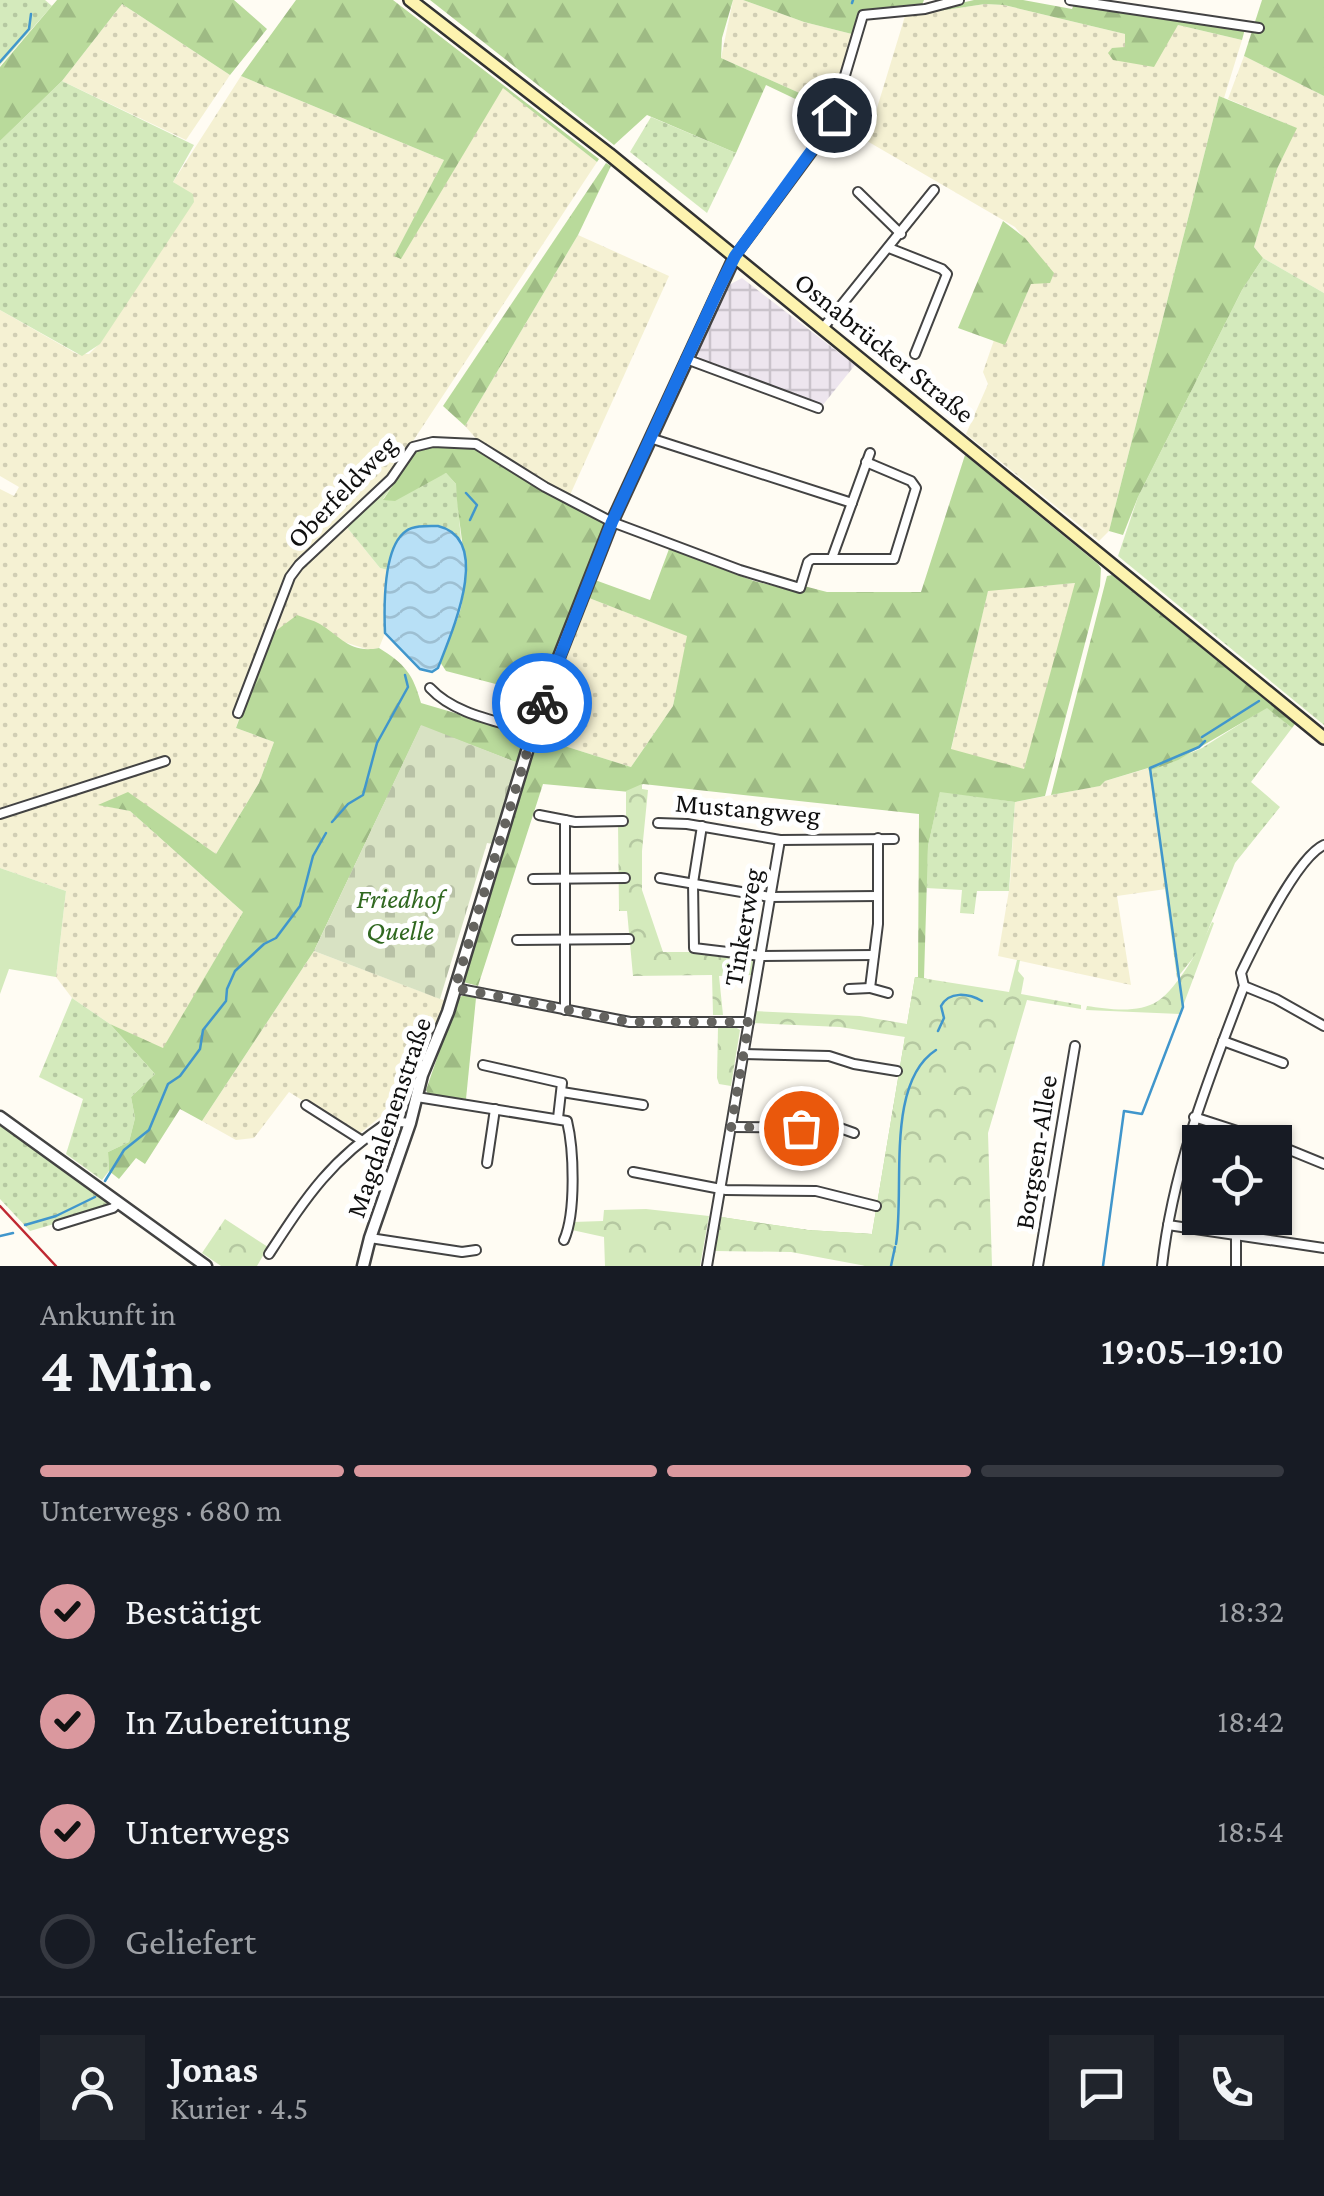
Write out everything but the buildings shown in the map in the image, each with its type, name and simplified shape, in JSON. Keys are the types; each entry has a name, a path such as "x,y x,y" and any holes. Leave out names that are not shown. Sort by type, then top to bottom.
{"main road":[{"name":"Osnabrücker Straße","path":"410,0 735,256 1324,738"}],"street":[{"path":"735,256 828,128 863,14 925,9 959,0"},
{"path":"1070,0 1258,28"},
{"path":"823,328 934,190"},
{"path":"858,192 901,234"},
{"path":"889,248 947,274 916,354"},
{"name":"Magdalenenstraße","path":"364,1266 370,1238 455,988 532,732 612,522 735,256"},
{"path":"686,360 818,408"},
{"path":"650,438 852,503"},
{"name":"Oberfeldweg","path":"238,713 290,577 392,479 412,447 433,442 476,444 612,522 800,588 808,562 832,558"},
{"path":"868,457 911,481 916,488 894,559 832,558 852,503 868,457"},
{"path":"430,688 447,703 532,732"},
{"path":"0,814 166,761"},
{"path":"540,815 565,820 623,821"},
{"path":"564,1010 565,820"},
{"name":"Mustangweg","path":"658,823 702,826 780,840 894,840"},
{"path":"702,826 693,884 694,948 760,956 874,955"},
{"path":"870,988 878,896 878,838"},
{"name":"Tinkerweg","path":"708,1266 780,840"},
{"path":"1162,1266 1194,1118 1244,986 1241,973 1270,915 1315,849 1324,845"},
{"path":"533,879 624,878"},
{"path":"660,878 770,897 878,896"},
{"path":"517,940 629,940"},
{"path":"1244,986 1322,1021"},
{"path":"455,988 630,1022 749,1022"},
{"path":"849,990 870,988 888,993"},
{"path":"1223,1041 1283,1063"},
{"name":"Borgsen-Allee","path":"1038,1266 1075,1046"},
{"path":"743,1054 828,1056 897,1071"},
{"path":"484,1065 562,1082 571,1208 570,1227 564,1240"},
{"path":"562,1092 643,1105"},
{"path":"417,1097 562,1120"},
{"path":"306,1105 361,1140"},
{"path":"487,1163 495,1108"},
{"path":"0,1117 206,1266"},
{"path":"1194,1118 1216,1125"},
{"path":"269,1254 320,1179 361,1140 390,1121 410,1124"},
{"path":"731,1127 840,1128 854,1133"},
{"path":"1292,1151 1324,1164"},
{"path":"633,1172 720,1188 816,1191 876,1206"},
{"path":"58,1225 113,1208 118,1202"},
{"path":"1168,1225 1324,1248"},
{"path":"1236,1236 1236,1266"},
{"path":"370,1238 462,1252 476,1250"}],"shaded area":[{"path":"733,0 852,34 831,107 721,58"},
{"path":"122,4 230,75 186,140 62,81"},
{"path":"985,4 1004,5 1125,34 1125,47 1113,60 1178,25 1242,40 1224,98 1219,96 1109,531 1099,541 966,434 988,384 983,372 994,340 1005,344 1031,284 1053,273 1015,227 867,141 905,16"},
{"path":"1244,56 1324,96 1324,293 1263,258 1254,247 1277,169 1296,128 1228,99"},
{"path":"241,76 444,160 395,255 401,258 503,87 597,162 388,479 298,564 282,587 235,713 240,715 236,728 274,742 259,783 216,854 128,793 101,805 130,811 243,912 163,1049 110,1024 72,998 56,977 66,891 0,868 0,816 168,764 164,757 0,808 0,489 14,496 19,487 0,476 0,310 77,354 89,354 193,202 173,182"},
{"path":"578,235 669,276 567,495 480,443 465,426"},
{"path":"742,278 855,365 822,406 697,355 719,299 729,285"},
{"path":"345,525 380,568 388,570 384,590 385,633 379,648 369,650 338,640 323,626 269,636 294,578"},
{"path":"1076,583 1024,770 951,750 988,590"},
{"path":"589,598 688,636 673,706 631,767 536,737"},
{"path":"1149,768 1166,889 1117,896 1131,985 998,956 1010,884 1015,802 1099,786"},
{"path":"314,951 446,1001 431,1040 401,1100 358,1135 289,1092 254,1138 236,1140 202,1121"}],"green space":[{"path":"0,0 45,0 52,6 0,65"},
{"path":"57,0 234,0 267,29 230,75 122,4 62,81 0,141 0,67"},
{"path":"296,0 393,0 599,159 597,162 503,88 401,259 394,256 444,160 241,76"},
{"path":"430,0 733,0 722,38 721,58 831,107 829,115 766,85 736,153 647,115 614,145"},
{"path":"743,0 924,0 922,5 862,10 852,34"},
{"path":"974,0 1023,0 1072,9 1074,4 1245,29 1242,40 1178,25 1154,67 1113,60 1108,53 1112,48 1125,47 1125,34 1004,5 985,4 905,16"},
{"path":"1262,0 1324,0 1324,96 1244,56"},
{"path":"62,81 194,145 173,182 193,194 194,202 100,344 82,356 0,310 0,141"},
{"path":"1219,96 1297,128 1277,169 1254,247 1263,258 1242,290 1138,497 1123,535 1109,531"},
{"path":"651,117 736,153 707,213 630,152"},
{"path":"606,163 611,166 578,235 465,426 443,406"},
{"path":"1003,221 1025,238 1054,273 1050,283 1031,284 1005,345 958,328"},
{"path":"1263,258 1324,293 1324,725 1118,556 1138,497 1242,290"},
{"path":"435,445 476,447 606,523 538,695 446,671 440,662 458,617 464,588 456,484 446,473 395,501 383,500 417,449"},
{"path":"965,455 1101,568 1100,586 1045,796 1015,802 940,792 928,846 924,978 934,981 866,1266 721,1217 808,1230 872,1234 918,977 919,814 643,784 630,792 543,784 478,986 463,982 536,737 631,767 673,706 687,636 589,598 595,580 650,600 669,549 754,581 802,593 804,586 827,592 921,592","holes":["1075,583 1024,769 951,749 988,591"]},
{"path":"446,473 456,484 461,540 445,528 410,528 399,538 388,570 380,568 345,525 385,486 391,488 383,499"},
{"path":"1112,575 1295,724 1292,728 1267,708 1178,760 1105,781 1100,786 1051,795 1107,576"},
{"path":"297,615 320,624 353,646 379,648 388,654 407,671 421,703 526,734 518,763 421,726 314,951 202,1121 180,1109 145,1164 136,1158 119,1179 109,1171 108,1152 129,1142 135,1118 131,1097 155,1074 110,1024 163,1048 243,912 130,811 98,805 128,792 216,854 259,783 274,742 236,728 269,636"},
{"path":"1267,707 1292,728 1251,782 1280,807 1235,863 1201,948 1177,978 1149,771 1202,748"},
{"name":"Friedhof Quelle","path":"421,725 518,763 493,844 487,843 440,999 314,951"},
{"path":"642,784 642,789 648,790 642,890 663,952 712,952 754,959 752,975 719,976 723,1015 713,1015 712,975 633,976 627,911 619,911 618,823 626,823 626,791"},
{"path":"940,791 1015,802 1009,891 977,891 974,914 960,913 962,890 926,888 928,846"},
{"path":"0,868 66,891 56,977 9,969 0,994"},
{"path":"1212,922 1180,1014 1086,1010 1087,1006 1132,1009 1158,1001 1181,976"},
{"path":"1017,960 1018,971 1024,978 1021,994 1081,1005 1081,1009 1027,1000 988,1133 992,1266 866,1266 791,1252 715,1251 721,1217 808,1230 872,1234 905,1037 840,1027 752,1023 754,1011 860,1016 907,1024 915,977 1009,992"},
{"path":"72,998 110,1024 155,1074 131,1097 135,1118 129,1142 108,1152 109,1171 102,1180 66,1154 83,1099 39,1077"},
{"path":"458,998 476,998 466,1099 428,1094 426,1090"},
{"path":"718,1027 740,1030 731,1086 719,1084 717,1078"},
{"path":"0,1125 112,1207 30,1231 0,1199"},
{"path":"646,1209 709,1216 700,1266 605,1266 604,1237 572,1230 573,1222 603,1221 604,1210"},
{"path":"225,1219 268,1247 257,1266 221,1266 202,1253"}],"water":[{"path":"438,526 455,534 466,568 458,612 438,668 432,672 420,669 385,633 385,594 389,564 398,539 413,528"}],"waterway":[{"path":"0,62 29,29 31,14"},
{"path":"466,493 477,505 470,520"},
{"path":"332,822 348,804 363,795 377,743 408,687 405,675"},
{"path":"1202,737 1259,701"},
{"path":"1103,1266 1124,1111 1142,1114 1183,1007 1150,768 1205,741"},
{"path":"105,1181 124,1150 149,1130 168,1084 180,1076 200,1049 203,1030 226,1001 235,971 276,938 300,906 313,856 326,833"},
{"path":"938,1031 944,1018 944,1001 965,995 982,1001"},
{"path":"896,1244 903,1111 909,1086 920,1066 936,1050"},
{"path":"25,1225 56,1216 95,1197"},
{"path":"0,1236 13,1233"},
{"path":"891,1266 895,1247"}],"railway":[{"path":"0,1206 56,1266"}],"way so far":[{"path":"542,703 455,988 630,1022 749,1022 731,1127 801,1128"}],"route":[{"path":"542,703 612,522 718,290 735,256 834,115"}]}
